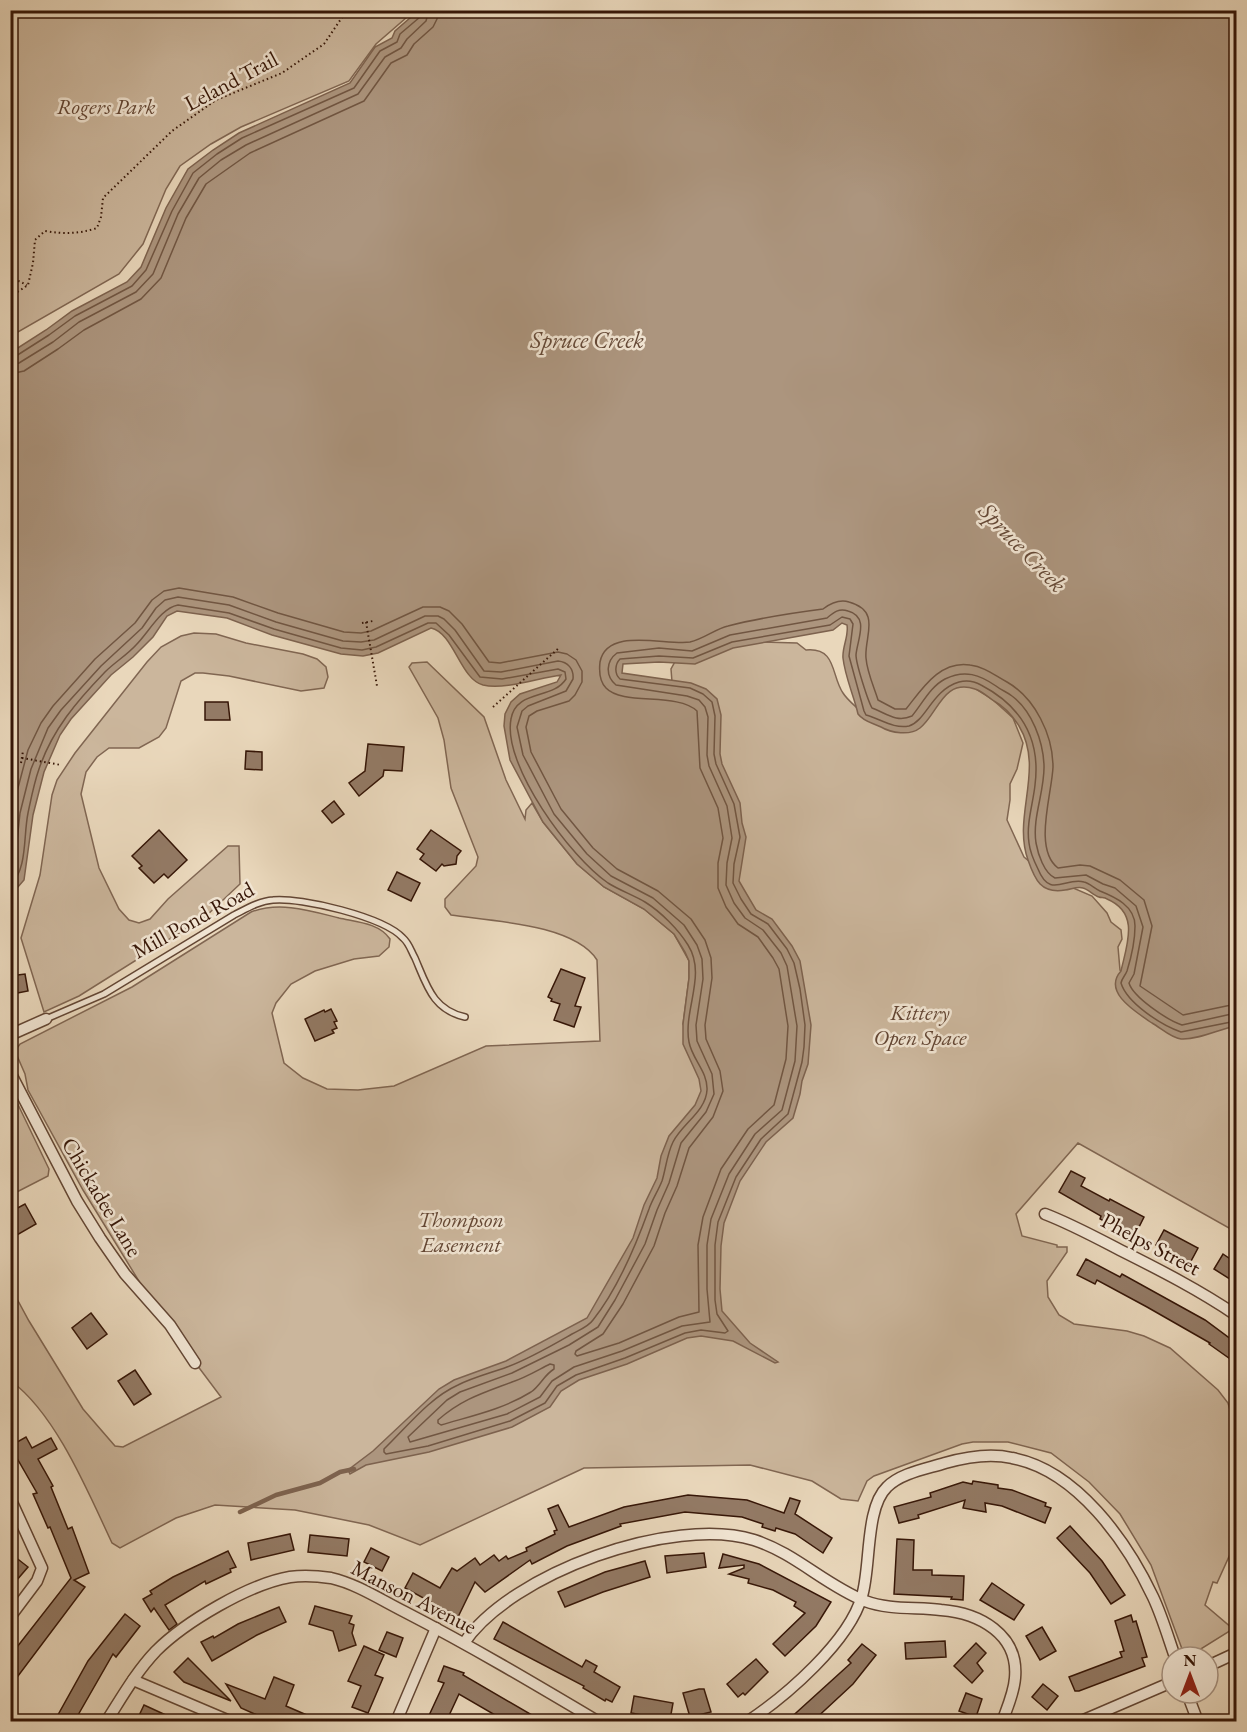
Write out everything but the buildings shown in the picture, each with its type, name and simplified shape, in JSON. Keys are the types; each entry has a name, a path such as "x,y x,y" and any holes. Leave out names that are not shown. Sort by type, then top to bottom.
{"street":[{"name":"Mill Pond Road","path":"10,1035 46,1019"},
{"name":"Chickadee Lane","path":"10,1072 77,1202 100,1239 125,1274 170,1325 195,1363"},
{"name":"Phelps Street","path":"1045,1214 1067,1222 1131,1255 1200,1292 1236,1315"},
{"path":"747,1722 780,1697 829,1651 850,1623 862,1599 868,1572 876,1504 886,1488 897,1480 958,1460 995,1456 1014,1458 1037,1465 1060,1479 1083,1498 1125,1545 1154,1598 1171,1645"},
{"path":"10,1497 42,1568 37,1581 10,1617"},
{"path":"464,1643 491,1613 540,1581 560,1571 613,1550 659,1538 684,1534 718,1533 754,1540 786,1554 835,1586 862,1599 887,1606 962,1612 975,1617 997,1631 1008,1645 1015,1669 1014,1685 1002,1722"},
{"name":"Manson Avenue","path":"106,1722 145,1663 168,1640 210,1611 249,1592 289,1577 316,1577 351,1584 464,1643 599,1722"},
{"path":"396,1722 436,1628"},
{"path":"1220,1660 1236,1653"},
{"path":"133,1680 232,1722"},
{"path":"1079,1722 1160,1687"},
{"path":"1192,1705 1198,1722"}],"lane":[{"name":"Mill Pond Road","path":"46,1019 104,994 234,915 252,906 274,900 349,912 386,925 398,932 409,945 434,999 443,1009 465,1017"}],"path":[{"name":"Leland Trail","path":"28,285 35,240 45,231 64,234 83,233 97,228 103,198 172,131 216,100 282,73 324,44 344,16 364,10"},
{"path":"10,277 28,285"},
{"path":"10,297 28,285"},
{"path":"373,621 364,623 377,686"},
{"path":"494,707 560,647"},
{"path":"21,763 23,751"},
{"path":"22,758 61,765"}],"green space":[{"name":"Rogers Park","path":"10,11 414,11 376,44 349,81 241,127 211,144 180,166 166,189 143,244 119,274 11,336"},
{"path":"194,633 216,634 317,659 326,667 328,677 324,688 301,691 229,676 195,673 181,681 166,728 159,737 139,748 109,748 97,757 86,772 81,794 99,868 119,909 129,920 139,923 150,919 168,899 228,846 239,846 240,884 205,917 79,996 44,1012 21,938 40,875 52,795 57,780 75,753 147,662 161,647 181,636"},
{"path":"687,640 797,643 806,650 816,650 828,658 843,693 863,714 944,686 968,684 992,699 1013,718 1023,743 1017,769 1010,784 1007,820 1024,857 1050,878 1092,896 1107,913 1111,922 1121,930 1122,939 1118,947 1120,970 1137,984 1236,981 1236,1232 1078,1143 1016,1214 1022,1236 1057,1245 1057,1247 1067,1247 1067,1252 1047,1281 1048,1297 1059,1315 1074,1324 1127,1331 1170,1348 1218,1390 1228,1403 1234,1424 1236,1541 1217,1583 1213,1582 1205,1605 1233,1629 1207,1645 1181,1645 1151,1565 1120,1514 1089,1482 1051,1453 1008,1442 962,1444 874,1476 867,1481 858,1501 841,1499 812,1481 750,1465 584,1468 420,1545 369,1525 295,1510 215,1505 176,1518 120,1548 112,1543 81,1478 56,1433 27,1395 11,1381 10,1286 83,1409 115,1446 123,1447 221,1397 161,1317 83,1190 28,1090 25,1074 15,1051 20,1044 132,987 251,912 273,907 306,910 367,924 374,926 390,939 389,947 379,956 354,959 315,971 291,984 276,1003 272,1013 284,1063 303,1078 327,1089 358,1090 394,1086 486,1046 600,1041 597,960 586,948 570,939 530,926 451,915 445,907 445,899 476,866 478,857 451,788 444,740 438,718 409,667 412,663 427,662 484,717 506,780 525,819 526,810 532,803 543,822 577,864 604,887 644,909 674,934 689,961 683,1024 701,1063 671,669"},
{"path":"11,1090 49,1169 48,1176 11,1195"}],"water":[{"name":"Spruce Creek","path":"418,11 1236,11 1236,1026 1195,1038 1181,1039 1170,1035 1123,1001 1118,994 1116,979 1121,971 1128,940 1128,921 1124,912 1106,898 1085,889 1078,887 1067,890 1050,890 1036,879 1024,843 1029,776 1026,742 1011,715 980,691 964,687 955,688 942,699 920,728 911,732 890,731 866,721 858,714 846,672 843,654 847,625 842,623 833,630 733,648 695,664 659,662 623,664 622,673 691,683 706,689 717,699 721,715 722,764 740,803 746,837 739,881 756,910 772,919 800,961 811,1025 808,1064 800,1094 793,1118 766,1142 740,1181 724,1223 721,1246 722,1311 750,1343 778,1362 775,1363 733,1341 701,1336 687,1338 627,1364 579,1380 561,1391 550,1407 512,1427 429,1452 366,1465 350,1474 348,1470 373,1451 439,1389 454,1380 506,1361 587,1318 633,1238 644,1205 657,1178 661,1156 669,1136 695,1105 701,1091 699,1079 683,1044 689,961 674,934 644,909 604,887 577,864 543,822 510,760 504,726 505,714 511,702 520,694 557,682 561,675 511,685 483,685 468,674 446,638 431,628 378,653 363,656 341,654 272,635 227,618 177,611 167,616 153,637 111,675 71,719 60,735 44,772 33,815 24,880 11,895 10,353 72,311 127,282 141,267 166,208 188,169 239,133 350,83 375,47 392,38 395,31"}],"waterway":[{"path":"240,1512 276,1495 320,1483 340,1472 354,1469"}],"park label":[{"name":"Kittery Open Space","path":"920,1024"},
{"name":"Thompson Easement","path":"461,1232"}]}
